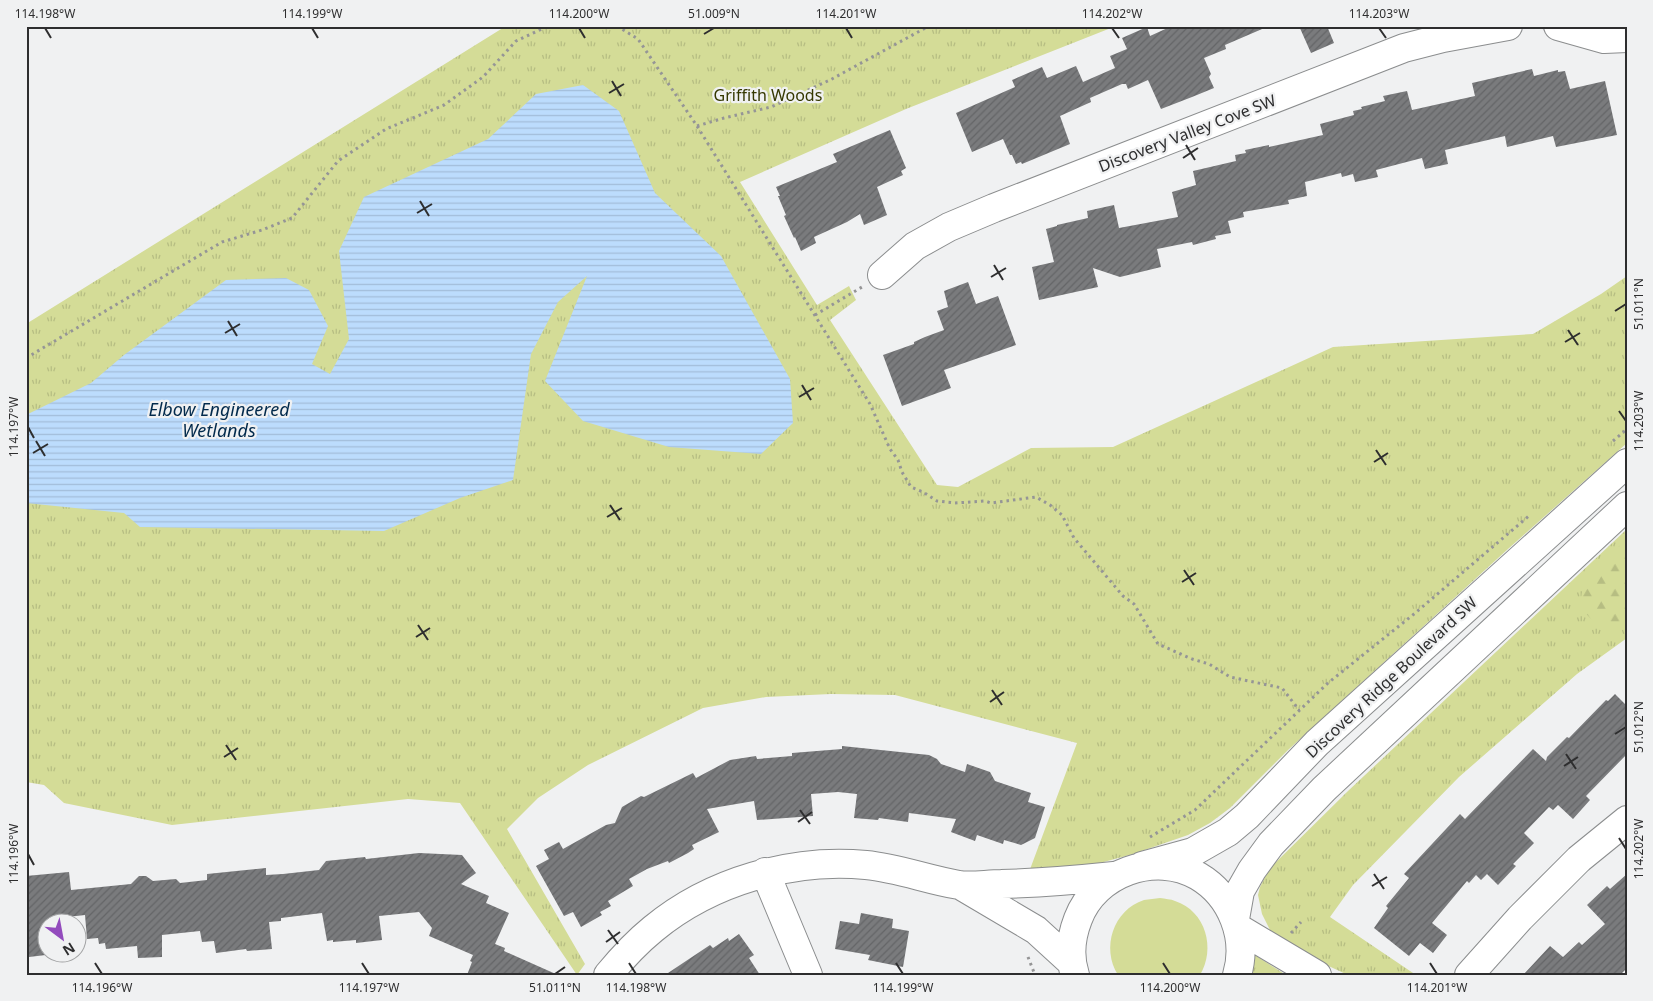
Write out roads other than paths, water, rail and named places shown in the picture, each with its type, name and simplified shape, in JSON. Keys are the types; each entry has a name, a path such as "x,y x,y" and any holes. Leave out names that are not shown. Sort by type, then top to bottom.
{"street":[{"name":"Discovery Valley Cove SW","path":"882,275 914,246 949,227 994,208 1404,48 1443,38 1508,26"},
{"path":"1558,26 1604,39 1627,38"},
{"name":"Discovery Ridge Boulevard SW","path":"1114,876 1193,852 1228,832 1247,816 1317,743 1620,452"},
{"path":"1237,975 1240,966 1241,947 1237,924 1240,891 1252,870 1271,844 1331,782 1627,506"},
{"path":"1469,975 1520,918 1579,859 1627,820"},
{"path":"608,975 623,957 654,928 687,905 730,884 765,872 830,863 868,865 960,885 1048,882 1114,876"},
{"path":"1142,866 1171,866 1198,876 1220,894 1237,924 1317,975"},
{"path":"765,872 808,975"},
{"path":"1073,971 1071,945 1074,928 1080,913 1089,898 1100,886 1114,876"},
{"path":"960,885 1036,930 1073,971"}],"water":[{"name":"Elbow Engineered Wetlands","path":"583,85 619,111 655,193 721,256 790,379 793,423 761,454 669,447 583,421 545,381 587,276 558,302 531,354 513,480 460,498 384,531 140,527 124,513 26,503 26,415 91,383 124,355 226,280 286,278 309,290 328,326 312,364 330,374 349,339 339,251 364,197 488,139 536,94"}],"park label":[{"name":"Griffith Woods","path":"768,95"}]}
